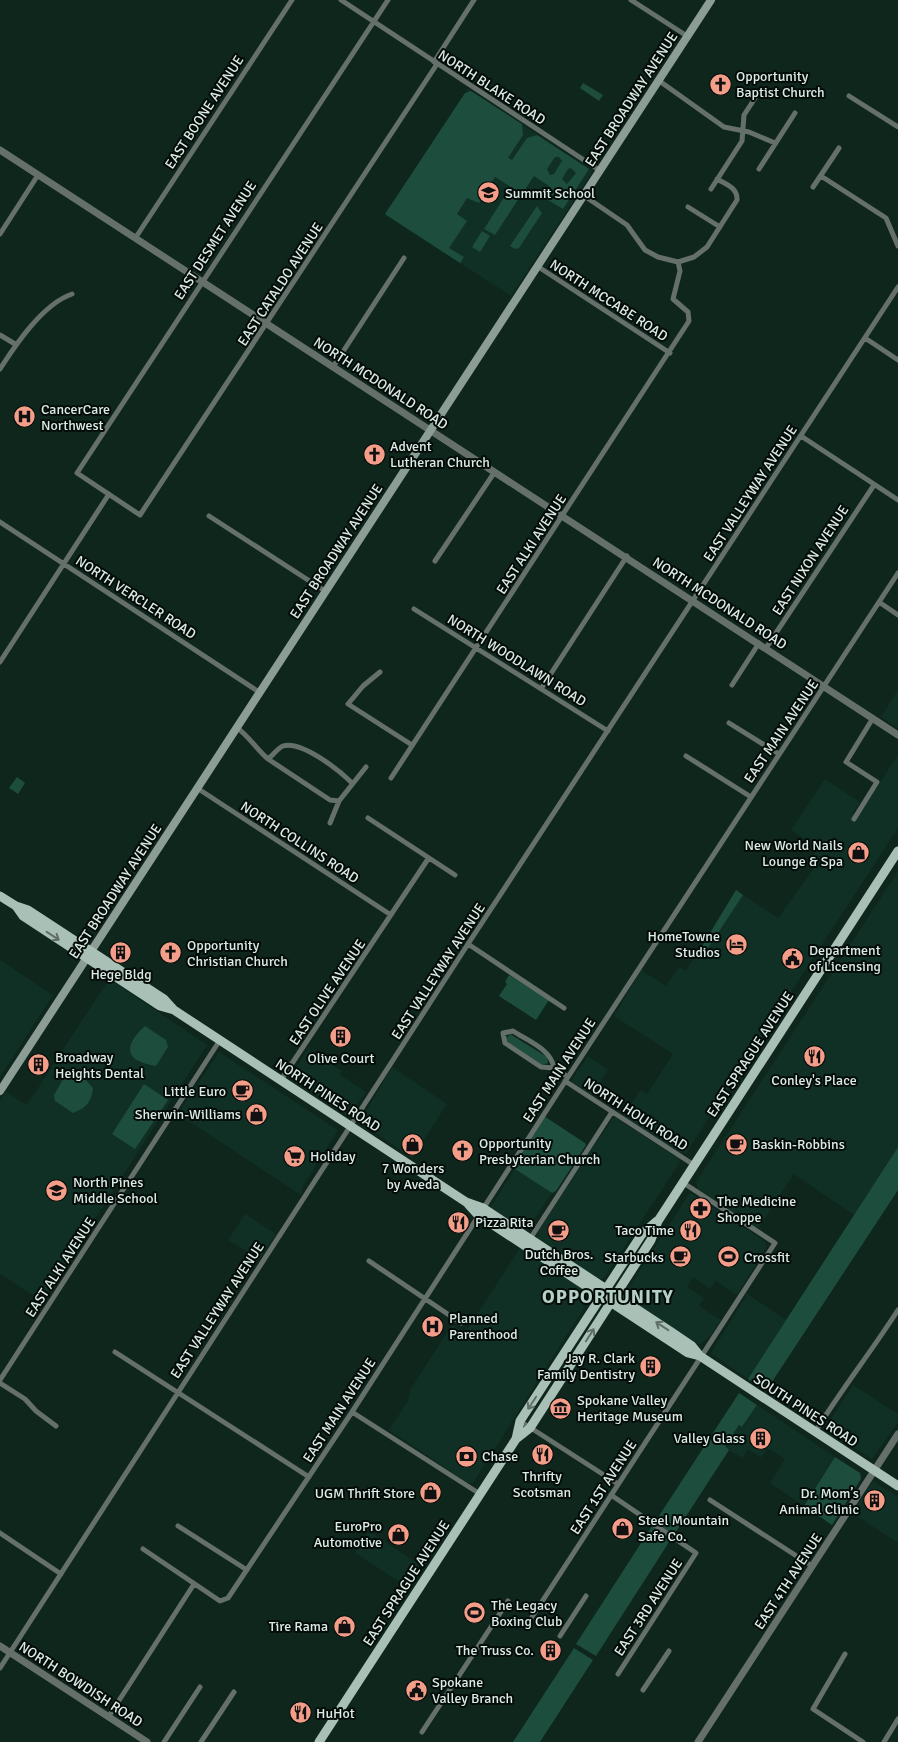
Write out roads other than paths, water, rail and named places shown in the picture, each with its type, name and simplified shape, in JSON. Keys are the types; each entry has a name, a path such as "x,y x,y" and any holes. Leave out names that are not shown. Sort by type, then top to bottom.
{"main road":[{"name":"EAST BROADWAY AVENUE","path":"0,1091 711,0"},
{"name":"EAST SPRAGUE AVENUE","path":"319,1742 516,1439 530,1428 614,1299 651,1240 658,1221 682,1182 898,851"},
{"name":"NORTH PINES ROAD","path":"0,896 16,906 23,916 89,954 160,1006 174,1010 603,1292"},
{"name":"NORTH PINES ROAD","path":"480,1212 530,1239 603,1292"},
{"name":"EAST SPRAGUE AVENUE","path":"516,1439 520,1421 603,1292 642,1234 658,1221"},
{"name":"SOUTH PINES ROAD","path":"603,1292 688,1353 700,1356 898,1486"}],"street":[{"name":"EAST BOONE AVENUE","path":"136,237 292,0"},
{"name":"NORTH BLAKE ROAD","path":"342,0 599,170"},
{"path":"374,21 388,0"},
{"name":"EAST CATALDO AVENUE","path":"109,494 140,515 268,324 436,63 474,0"},
{"path":"631,0 687,36"},
{"name":"EAST DESMET AVENUE","path":"109,494 77,473 201,281 374,21"},
{"path":"658,80 724,127 742,130 775,143"},
{"path":"711,189 740,144 744,115 759,92"},
{"path":"849,96 898,127"},
{"path":"759,168 795,113"},
{"path":"813,187 838,148"},
{"name":"NORTH MCDONALD ROAD","path":"0,150 136,237 494,473 627,556 898,735"},
{"path":"0,234 38,175"},
{"path":"821,176 886,218 898,246"},
{"path":"583,195 627,226 645,250 678,262 694,256 706,247 738,198 734,189 717,179"},
{"path":"688,207 720,228"},
{"path":"333,367 404,258"},
{"name":"EAST ALKI AVENUE","path":"391,778 690,321 688,312 673,298 680,271 678,262"},
{"name":"NORTH MCCABE ROAD","path":"537,266 670,352"},
{"name":"EAST VALLEYWAY AVENUE","path":"0,1668 468,944 898,287"},
{"path":"0,369 15,344 38,319 65,296 72,294"},
{"path":"0,334 15,344"},
{"path":"865,338 898,360"},
{"path":"801,436 898,500"},
{"path":"436,561 494,473"},
{"name":"EAST NIXON AVENUE","path":"766,648 874,484"},
{"path":"0,662 109,494"},
{"path":"209,516 325,591"},
{"name":"NORTH VERCLER ROAD","path":"0,522 260,692"},
{"path":"541,689 627,556"},
{"name":"EAST MAIN AVENUE","path":"194,1584 220,1601 228,1598 352,1412 566,1079 898,573"},
{"path":"879,602 898,615"},
{"name":"NORTH WOODLAWN ROAD","path":"414,608 608,731"},
{"path":"732,685 758,643"},
{"path":"380,672 363,686 348,704 412,745"},
{"path":"854,819 877,782 846,762 873,718"},
{"path":"729,723 779,754"},
{"path":"236,727 246,734 259,752 268,759 330,800 339,801"},
{"path":"268,759 282,746 294,745 303,748 352,783"},
{"path":"686,756 751,797"},
{"path":"330,823 339,801 366,767"},
{"name":"NORTH COLLINS ROAD","path":"197,788 391,915"},
{"path":"368,818 455,875"},
{"name":"EAST OLIVE AVENUE","path":"281,1080 428,858"},
{"path":"468,944 564,1008"},
{"path":"513,1031 548,1054 553,1060 554,1068 540,1067 505,1043 503,1034 513,1031"},
{"name":"EAST ALKI AVENUE","path":"0,1382 220,1040"},
{"name":"NORTH HOUK ROAD","path":"554,1068 566,1079 612,1112 694,1165"},
{"path":"530,1239 612,1112"},
{"name":"EAST 1ST AVENUE","path":"532,1617 775,1243 682,1182"},
{"path":"369,1261 461,1323"},
{"path":"815,1432 844,1386 863,1365 898,1310"},
{"path":"115,1352 178,1391 308,1477"},
{"path":"0,1382 25,1399 36,1411 56,1426"},
{"path":"352,1412 480,1494"},
{"path":"520,1421 618,1484"},
{"name":"EAST 4TH AVENUE","path":"698,1742 898,1434"},
{"name":"EAST 3RD AVENUE","path":"611,1496 696,1552 618,1674"},
{"path":"710,1500 812,1566"},
{"path":"178,1526 247,1570"},
{"path":"0,1533 60,1574"},
{"path":"109,1716 194,1584 143,1549"},
{"path":"560,1636 586,1596"},
{"path":"422,1732 508,1602"},
{"name":"NORTH BOWDISH ROAD","path":"0,1646 148,1742"},
{"path":"643,1690 668,1650"},
{"path":"845,1654 813,1709 863,1742"},
{"path":"164,1742 200,1687"},
{"path":"201,1742 234,1692"},
{"path":"884,1742 898,1720"}],"place":[{"name":"Opportunity Baptist Church","path":"720,84"},
{"name":"Summit School","path":"489,193"},
{"name":"CancerCare Northwest","path":"25,417"},
{"name":"Advent Lutheran Church","path":"374,454"},
{"name":"New World Nails Lounge & Spa","path":"859,853"},
{"name":"HomeTowne Studios","path":"736,944"},
{"name":"Hege Bldg","path":"121,952"},
{"name":"Opportunity Christian Church","path":"171,953"},
{"name":"Department of Licensing","path":"793,958"},
{"name":"Olive Court","path":"341,1036"},
{"name":"Conley's Place","path":"814,1057"},
{"name":"Broadway Heights Dental","path":"39,1065"},
{"name":"Little Euro","path":"242,1091"},
{"name":"Sherwin-Williams","path":"257,1114"},
{"name":"Baskin-Robbins","path":"736,1144"},
{"name":"7 Wonders by Aveda","path":"413,1145"},
{"name":"Opportunity Presbyterian Church","path":"463,1151"},
{"name":"Holiday","path":"294,1156"},
{"name":"North Pines Middle School","path":"57,1190"},
{"name":"The Medicine Shoppe","path":"701,1209"},
{"name":"Pizza Rita","path":"459,1222"},
{"name":"Taco Time","path":"690,1230"},
{"name":"Dutch Bros. Coffee","path":"559,1231"},
{"name":"Starbucks","path":"680,1257"},
{"name":"Crossfit","path":"728,1257"},
{"name":"Planned Parenthood","path":"433,1326"},
{"name":"Jay R. Clark Family Dentistry","path":"651,1366"},
{"name":"Spokane Valley Heritage Museum","path":"561,1408"},
{"name":"Valley Glass","path":"761,1438"},
{"name":"Thrifty Scotsman","path":"542,1454"},
{"name":"Chase","path":"466,1456"},
{"name":"UGM Thrift Store","path":"431,1493"},
{"name":"Dr. Mom’s Animal Clinic","path":"875,1501"},
{"name":"Steel Mountain Safe Co.","path":"622,1528"},
{"name":"EuroPro Automotive","path":"398,1534"},
{"name":"The Legacy Boxing Club","path":"475,1613"},
{"name":"Tire Rama","path":"344,1626"},
{"name":"The Truss Co.","path":"550,1650"},
{"name":"Spokane Valley Branch","path":"416,1690"},
{"name":"HuHot","path":"300,1713"}],"district":[{"name":"OPPORTUNITY","path":"608,1296"}]}
